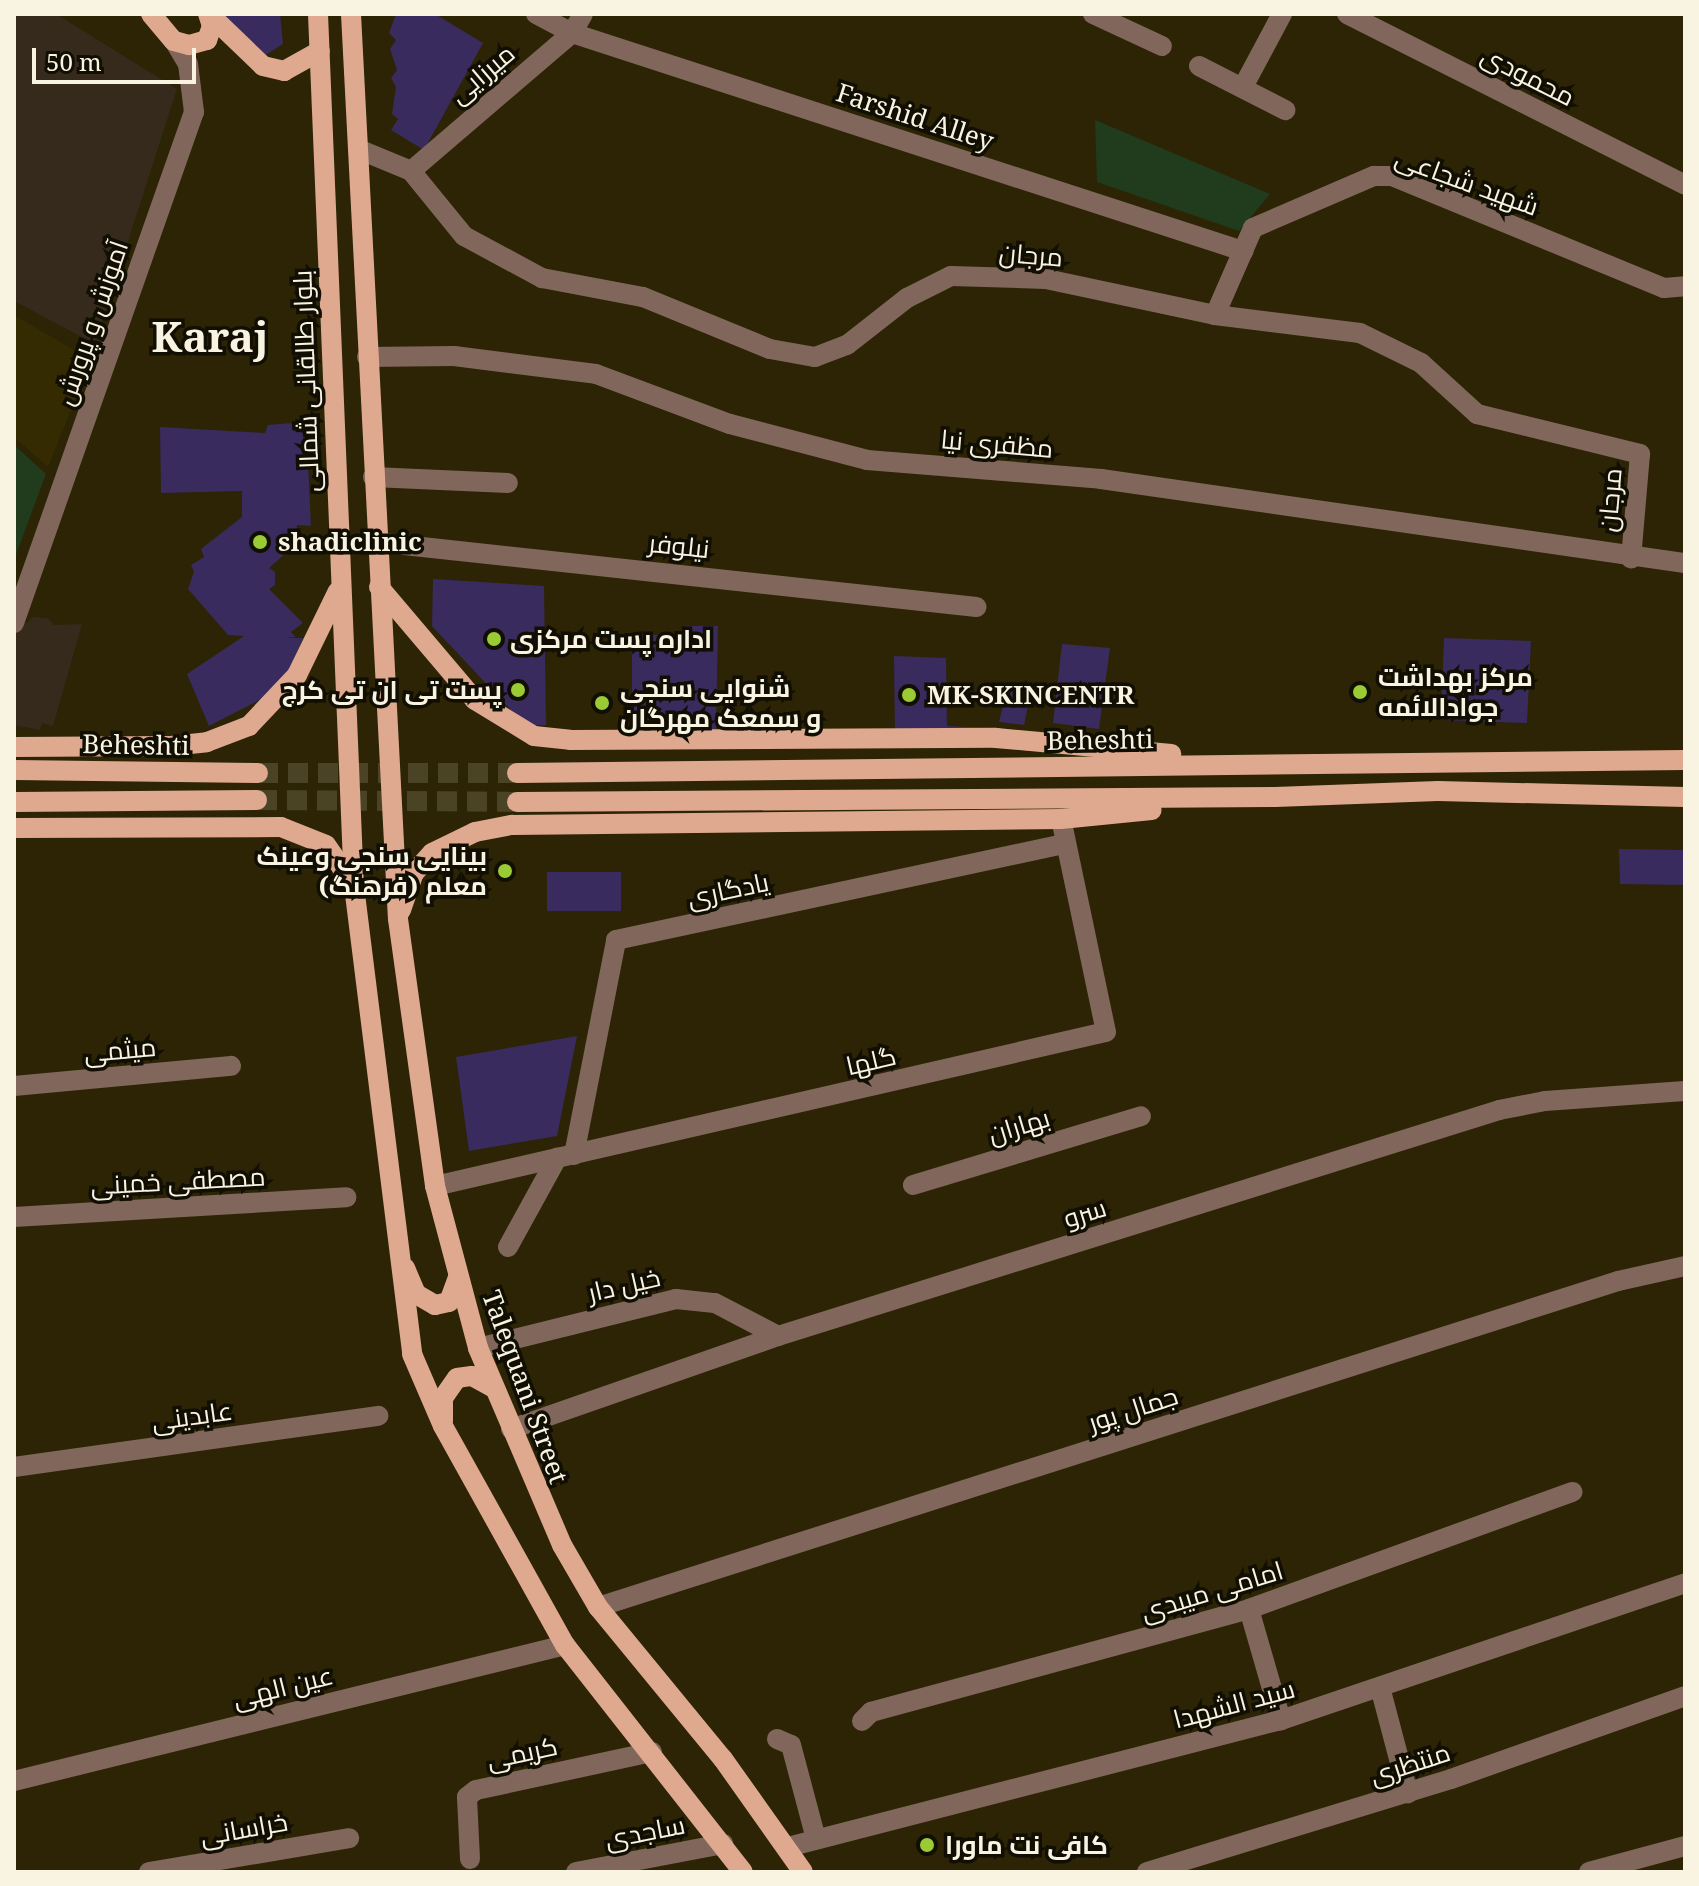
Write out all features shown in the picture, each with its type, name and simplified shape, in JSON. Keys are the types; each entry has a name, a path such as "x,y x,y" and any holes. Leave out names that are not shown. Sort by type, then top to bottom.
{"main road":[{"path":"151,14 174,41 189,45 207,40 212,26 209,14"},
{"path":"209,14 263,66 284,71 320,51"},
{"name":"بلوار طالقانی شمالی","path":"318,14 354,886"},
{"path":"354,18 379,587 475,700 534,736 570,740 996,738 1278,764"},
{"name":"Talequani Street","path":"379,587 398,919 435,1186 478,1348 538,1498 598,1607 788,1847 803,1872"},
{"path":"14,747 171,746 207,742 249,726 297,675 340,588"},
{"name":"Beheshti","path":"517,773 1685,760"},
{"name":"Beheshti","path":"14,770 258,773"},
{"path":"517,802 1275,797 1438,791 1685,797"},
{"path":"398,919 414,873 432,853 475,832 512,825 1061,819 1275,797"},
{"path":"14,802 257,800"},
{"path":"14,828 281,827 326,845 354,886 392,1222 412,1354 443,1426 565,1645 652,1752 743,1872"},
{"path":"392,1222 411,1284 423,1302 449,1302 458,1277"},
{"path":"443,1426 443,1398 457,1378 472,1376 494,1388"}],"street":[{"name":"Farshid Alley","path":"536,14 572,33 1243,251"},
{"name":"میرزایی","path":"411,171 572,33 583,14"},
{"path":"1093,14 1162,46"},
{"path":"1243,87 1282,14"},
{"name":"محمودی","path":"1347,14 1685,185"},
{"name":"آموزش و پرورش","path":"14,623 194,112 188,64 174,41"},
{"path":"1199,66 1285,110"},
{"name":"مرجان","path":"358,149 411,171 464,236 542,278 643,297 770,349 815,357 847,345 907,298 951,276 1046,279 1215,315 1360,333 1421,363 1477,414 1640,454 1631,559"},
{"name":"شهید شجاعی","path":"1215,315 1253,228 1284,212 1374,176 1392,176 1664,288 1685,286"},
{"name":"مظفری نیا","path":"367,357 454,356 596,374 730,424 867,460 1101,479 1631,559 1685,563"},
{"path":"373,477 508,483"},
{"name":"نیلوفر","path":"376,542 896,594 976,607"},
{"name":"گلها","path":"435,1186 1106,1032 1061,819"},
{"name":"یادگاری","path":"566,1156 616,940 1065,844"},
{"name":"میثمی","path":"14,1086 231,1066"},
{"name":"سرو","path":"511,1429 778,1336 1499,1110 1545,1101 1685,1091"},
{"name":"بهاران","path":"913,1185 1141,1116"},
{"path":"508,1247 566,1156"},
{"name":"مصطفی خمینی","path":"14,1217 346,1197"},
{"name":"جمال پور","path":"598,1607 1618,1281 1685,1266"},
{"name":"خیل دار","path":"478,1348 676,1299 715,1303 778,1336"},
{"name":"عابدینی","path":"14,1467 378,1416"},
{"name":"امامی میبدی","path":"862,1721 871,1712 1249,1609 1573,1492"},
{"name":"سید الشهدا","path":"788,1847 1281,1720 1685,1583"},
{"path":"1249,1609 1281,1720"},
{"name":"عین الهی","path":"14,1781 565,1645"},
{"path":"1380,1687 1408,1793"},
{"name":"منتظری","path":"1147,1872 1408,1793 1685,1696"},
{"path":"781,1739 816,1839"},
{"name":"کریمی","path":"470,1859 467,1797 476,1790 652,1752"},
{"name":"خراسانی","path":"149,1872 349,1838"},
{"name":"ساجدی","path":"576,1872 723,1844"},
{"path":"1589,1872 1685,1846"}],"shaded area":[{"path":"14,14 56,14 177,89 95,344 14,301"},
{"path":"14,315 91,360 48,467 14,437"},
{"path":"32,617 47,618 54,625 82,624 53,726 42,723 40,730 14,725 14,637 17,620 27,623"}],"green space":[{"path":"1095,120 1270,194 1239,231 1097,182"},
{"path":"14,445 46,474 14,560"}],"building":[{"path":"218,14 280,14 283,44 264,56"},
{"path":"396,14 435,14 483,43 424,150 391,130 398,119 392,114 396,87 391,78 397,70 390,49 396,40 389,33"},
{"path":"291,423 307,438 311,526 297,525 295,545 269,568 275,572 275,585 269,589 303,623 291,632 296,637 284,638 303,638 289,670 263,698 209,726 187,674 244,636 228,635 188,589 194,572 191,565 204,557 201,549 242,517 242,491 161,493 160,427 265,433 268,425"},
{"name":"اداره پست مرکزی","path":"433,579 544,586 546,725 525,725 432,626"},
{"path":"686,626 718,626 716,730 632,730 632,634 686,636"},
{"path":"1444,638 1531,641 1527,723 1441,720"},
{"path":"1062,644 1110,648 1099,729 1053,723"},
{"path":"894,656 946,658 947,726 1008,729 895,738"},
{"path":"1007,689 1031,691 1024,725 999,722"},
{"path":"1619,849 1685,850 1685,885 1620,884"},
{"path":"547,872 621,872 621,911 547,911"},
{"path":"577,1036 557,1136 469,1151 456,1057"}],"tunnel":[{"path":"258,773 517,773"},
{"path":"257,800 517,802"}],"place":[{"name":"shadiclinic","path":"260,542"},
{"name":"اداره پست مرکزی","path":"494,639"},
{"name":"پست تی ان تی کرج","path":"518,690"},
{"name":"مرکز بهداشت جوادالائمه","path":"1360,692"},
{"name":"MK-SKINCENTR","path":"909,695"},
{"name":"شنوایی سنجی و سمعک مهرگان","path":"602,703"},
{"name":"بینایی سنجی وعینک معلم (فرهنگ)","path":"505,871"},
{"name":"کافی نت ماورا","path":"927,1845"}],"district":[{"name":"Karaj","path":"210,336"}]}
